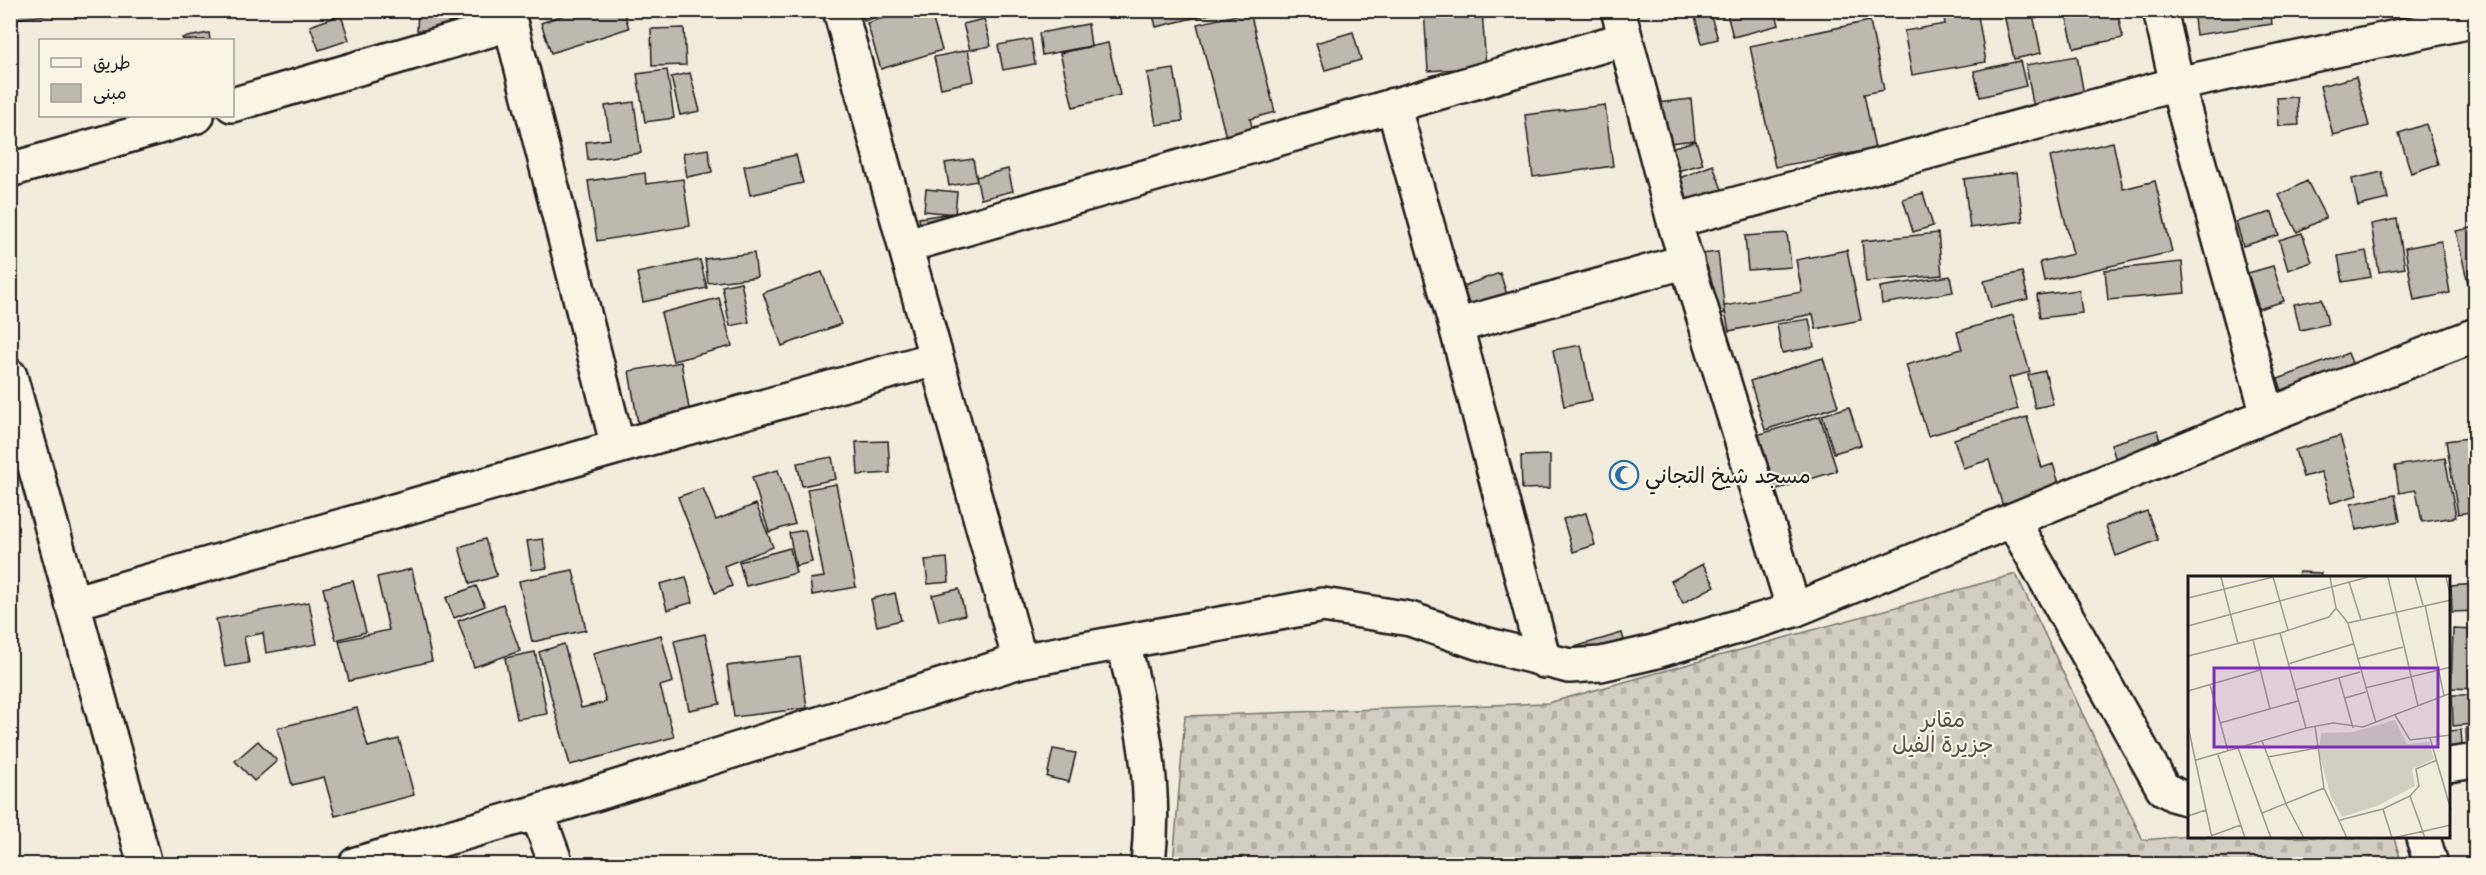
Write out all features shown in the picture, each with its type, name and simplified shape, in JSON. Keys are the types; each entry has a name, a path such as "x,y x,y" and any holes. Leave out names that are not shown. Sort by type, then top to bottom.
{"street":[{"path":"840,10 1020,661"},
{"path":"2160,10 2177,84 2268,415"},
{"path":"234,104 508,17 618,447"},
{"path":"1674,221 2177,84 2475,20"},
{"path":"905,246 1393,105 1622,25 1674,221 1794,610"},
{"path":"1393,105 1456,326 1544,661"},
{"path":"10,170 194,117"},
{"path":"1456,326 1687,261"},
{"path":"356,864 537,812 1020,661 1323,605 1410,619 1477,642 1569,666 1601,664 1653,652 1794,610 2268,415 2475,335"},
{"path":"72,603 935,359"},
{"path":"10,376 145,864"},
{"path":"2013,520 2163,788 2188,799"},
{"path":"1124,642 1142,715 1151,788 1151,834 1148,864"},
{"path":"2450,765 2475,761"},
{"path":"537,812 556,864"},
{"path":"2424,839 2431,864"}],"green space":[{"name":"مقابر جزيرة الفيل","path":"2016,574 2143,840 2188,836 2188,839 2394,839 2402,864 1173,864 1185,716 1548,703"}],"building":[{"path":"10,10 90,10 90,11 10,19"},
{"path":"418,10 462,10 461,31 417,30"},
{"path":"577,10 623,10 629,28 551,53 541,23"},
{"path":"649,10 673,10 673,12 651,18"},
{"path":"861,10 897,10 864,21"},
{"path":"910,10 930,10 942,50 881,69 867,23"},
{"path":"1152,10 1226,10 1156,27"},
{"path":"1424,10 1482,10 1486,67 1428,71"},
{"path":"1693,10 1709,10 1718,39 1702,43"},
{"path":"1726,10 1775,10 1779,25 1733,37"},
{"path":"1943,10 1977,10 1986,62 1912,75 1904,31 1945,24"},
{"path":"2003,10 2032,10 2041,53 2014,59"},
{"path":"2035,10 2063,10 2037,17"},
{"path":"2117,10 2123,38 2074,48 2067,19"},
{"path":"2193,10 2270,10 2272,24 2196,35"},
{"path":"1250,12 1275,112 1250,119 1254,134 1227,141 1197,24"},
{"path":"341,15 349,40 319,50 310,26"},
{"path":"984,19 991,46 970,50 963,24"},
{"path":"1870,21 1884,90 1864,94 1875,149 1775,167 1750,46"},
{"path":"1088,24 1091,46 1042,55 1039,33"},
{"path":"684,28 686,65 652,66 651,29"},
{"path":"1353,32 1361,60 1325,70 1316,43"},
{"path":"209,33 210,39 182,39"},
{"path":"1031,39 1035,64 1003,70 998,45"},
{"path":"1108,43 1120,95 1073,107 1060,53"},
{"path":"968,50 974,81 941,88 934,57"},
{"path":"2077,56 2086,106 2035,115 2026,65"},
{"path":"2020,61 2026,86 1980,97 1974,71"},
{"path":"1174,69 1183,121 1156,125 1147,73"},
{"path":"667,70 674,118 645,122 637,74"},
{"path":"690,73 700,111 680,115 671,77"},
{"path":"2356,77 2369,126 2333,135 2320,86"},
{"path":"2297,97 2299,125 2279,126 2277,98"},
{"path":"1691,99 1695,140 1661,144 1657,103"},
{"path":"634,102 641,153 588,160 586,142 610,139 605,106"},
{"path":"1605,105 1613,166 1533,177 1525,115"},
{"path":"2426,124 2438,164 2411,173 2399,133"},
{"path":"1696,141 1703,164 1677,171 1670,148"},
{"path":"2113,142 2123,189 2155,181 2172,252 2044,281 2040,262 2073,254 2050,157"},
{"path":"708,149 712,172 687,177 683,153"},
{"path":"796,155 803,183 750,195 744,166"},
{"path":"973,159 977,181 949,186 945,163"},
{"path":"1713,165 1724,195 1688,208 1677,179"},
{"path":"1008,169 1013,191 981,199 976,177"},
{"path":"2017,172 2023,221 1970,228 1964,179"},
{"path":"2382,172 2388,199 2358,206 2352,179"},
{"path":"645,173 646,184 683,179 690,226 597,241 588,181"},
{"path":"2307,181 2326,218 2297,232 2279,195"},
{"path":"926,189 957,192 955,214 924,211"},
{"path":"1923,193 1933,226 1913,232 1903,199"},
{"path":"2272,212 2279,235 2243,246 2236,222"},
{"path":"952,213 955,233 922,238 919,218"},
{"path":"2397,219 2405,268 2379,272 2371,224"},
{"path":"2476,227 2476,292 2470,293 2456,231"},
{"path":"1787,233 1791,267 1748,270 1745,236"},
{"path":"1938,233 1942,275 1866,282 1862,241"},
{"path":"2302,233 2312,262 2288,270 2279,240"},
{"path":"2441,241 2450,293 2414,300 2405,248"},
{"path":"1847,250 1861,320 1816,329 1813,314 1729,331 1724,306 1802,292 1796,260"},
{"path":"2366,251 2371,277 2343,282 2338,256"},
{"path":"1718,252 1725,313 1701,315 1694,255"},
{"path":"754,253 757,277 708,283 705,259"},
{"path":"700,260 707,288 643,302 637,273"},
{"path":"2182,262 2185,293 2108,300 2105,270"},
{"path":"2273,266 2284,301 2259,309 2248,273"},
{"path":"822,272 841,324 782,346 763,293"},
{"path":"2022,272 2028,299 1991,308 1984,281"},
{"path":"1500,273 1508,298 1471,310 1463,286"},
{"path":"1950,276 1953,292 1882,304 1880,287"},
{"path":"741,282 749,322 730,326 722,286"},
{"path":"2079,290 2082,313 2040,318 2037,295"},
{"path":"719,298 732,346 673,361 661,313"},
{"path":"2322,299 2328,324 2300,330 2294,304"},
{"path":"2013,315 2030,372 2009,378 2018,409 1928,436 1906,365 1962,349 1957,332"},
{"path":"1809,319 1814,347 1782,353 1777,324"},
{"path":"1581,345 1592,400 1564,406 1553,350"},
{"path":"2348,353 2356,373 2285,400 2278,379"},
{"path":"1823,358 1838,406 1765,430 1750,381"},
{"path":"681,362 694,438 642,447 629,371"},
{"path":"2045,371 2053,404 2035,408 2028,375"},
{"path":"1849,407 1861,445 1834,453 1822,415"},
{"path":"1820,416 1837,471 1774,490 1757,435"},
{"path":"2027,417 2042,468 2053,464 2062,493 2004,510 1989,460 1963,468 1954,439"},
{"path":"2157,430 2163,453 2118,467 2111,444"},
{"path":"2340,436 2358,495 2331,503 2321,472 2303,477 2295,450"},
{"path":"2468,438 2472,460 2476,459 2476,511 2458,514 2446,441"},
{"path":"888,441 890,473 858,475 856,442"},
{"path":"1550,455 1550,488 1522,489 1521,456"},
{"path":"832,457 836,479 802,486 797,463"},
{"path":"2445,458 2456,517 2422,522 2416,490 2399,493 2395,466"},
{"path":"778,470 795,524 769,532 752,477"},
{"path":"836,484 856,587 812,595 810,579 824,577 807,489"},
{"path":"703,488 716,520 756,504 773,547 724,566 732,586 715,593 678,497"},
{"path":"2395,495 2400,521 2356,530 2351,504"},
{"path":"2147,511 2158,540 2116,556 2106,526"},
{"path":"1586,513 1595,545 1573,552 1563,519"},
{"path":"805,530 812,562 796,566 789,533"},
{"path":"485,539 497,576 470,584 459,547"},
{"path":"543,539 547,568 532,570 527,541"},
{"path":"790,548 796,573 746,586 739,562"},
{"path":"947,558 949,582 928,584 925,560"},
{"path":"1703,564 1715,586 1683,603 1671,581"},
{"path":"412,569 432,661 349,681 339,641 389,630 377,577"},
{"path":"573,570 586,630 532,642 519,581"},
{"path":"2299,572 2321,573 2320,576 2298,576"},
{"path":"686,577 693,602 667,610 660,584"},
{"path":"353,581 366,632 336,640 323,588"},
{"path":"2476,584 2476,611 2452,612 2451,586"},
{"path":"476,586 485,606 454,618 446,598"},
{"path":"959,589 965,615 939,621 932,595"},
{"path":"895,593 901,620 877,626 871,599"},
{"path":"309,602 317,644 266,653 263,633 244,637 249,663 225,667 216,619"},
{"path":"503,604 520,651 474,667 458,621"},
{"path":"2453,629 2476,630 2476,689 2451,688"},
{"path":"1622,633 1631,664 1579,678 1571,648"},
{"path":"705,634 720,704 689,710 674,641"},
{"path":"661,635 673,682 660,686 674,737 570,765 539,652 564,644 581,708 606,702 593,653"},
{"path":"535,652 547,714 517,719 505,658"},
{"path":"800,657 807,708 734,717 727,666"},
{"path":"2452,695 2472,695 2473,724 2453,726"},
{"path":"357,708 368,747 399,739 414,795 335,816 324,777 292,785 277,728"},
{"path":"2476,727 2476,756 2467,757 2466,728"},
{"path":"2461,730 2463,759 2450,761 2450,731"},
{"path":"258,741 277,761 254,781 235,761"},
{"path":"1053,749 1076,753 1069,782 1047,777"}],"place":[{"name":"مسجد شيخ التجاني","path":"1624,475"}]}
